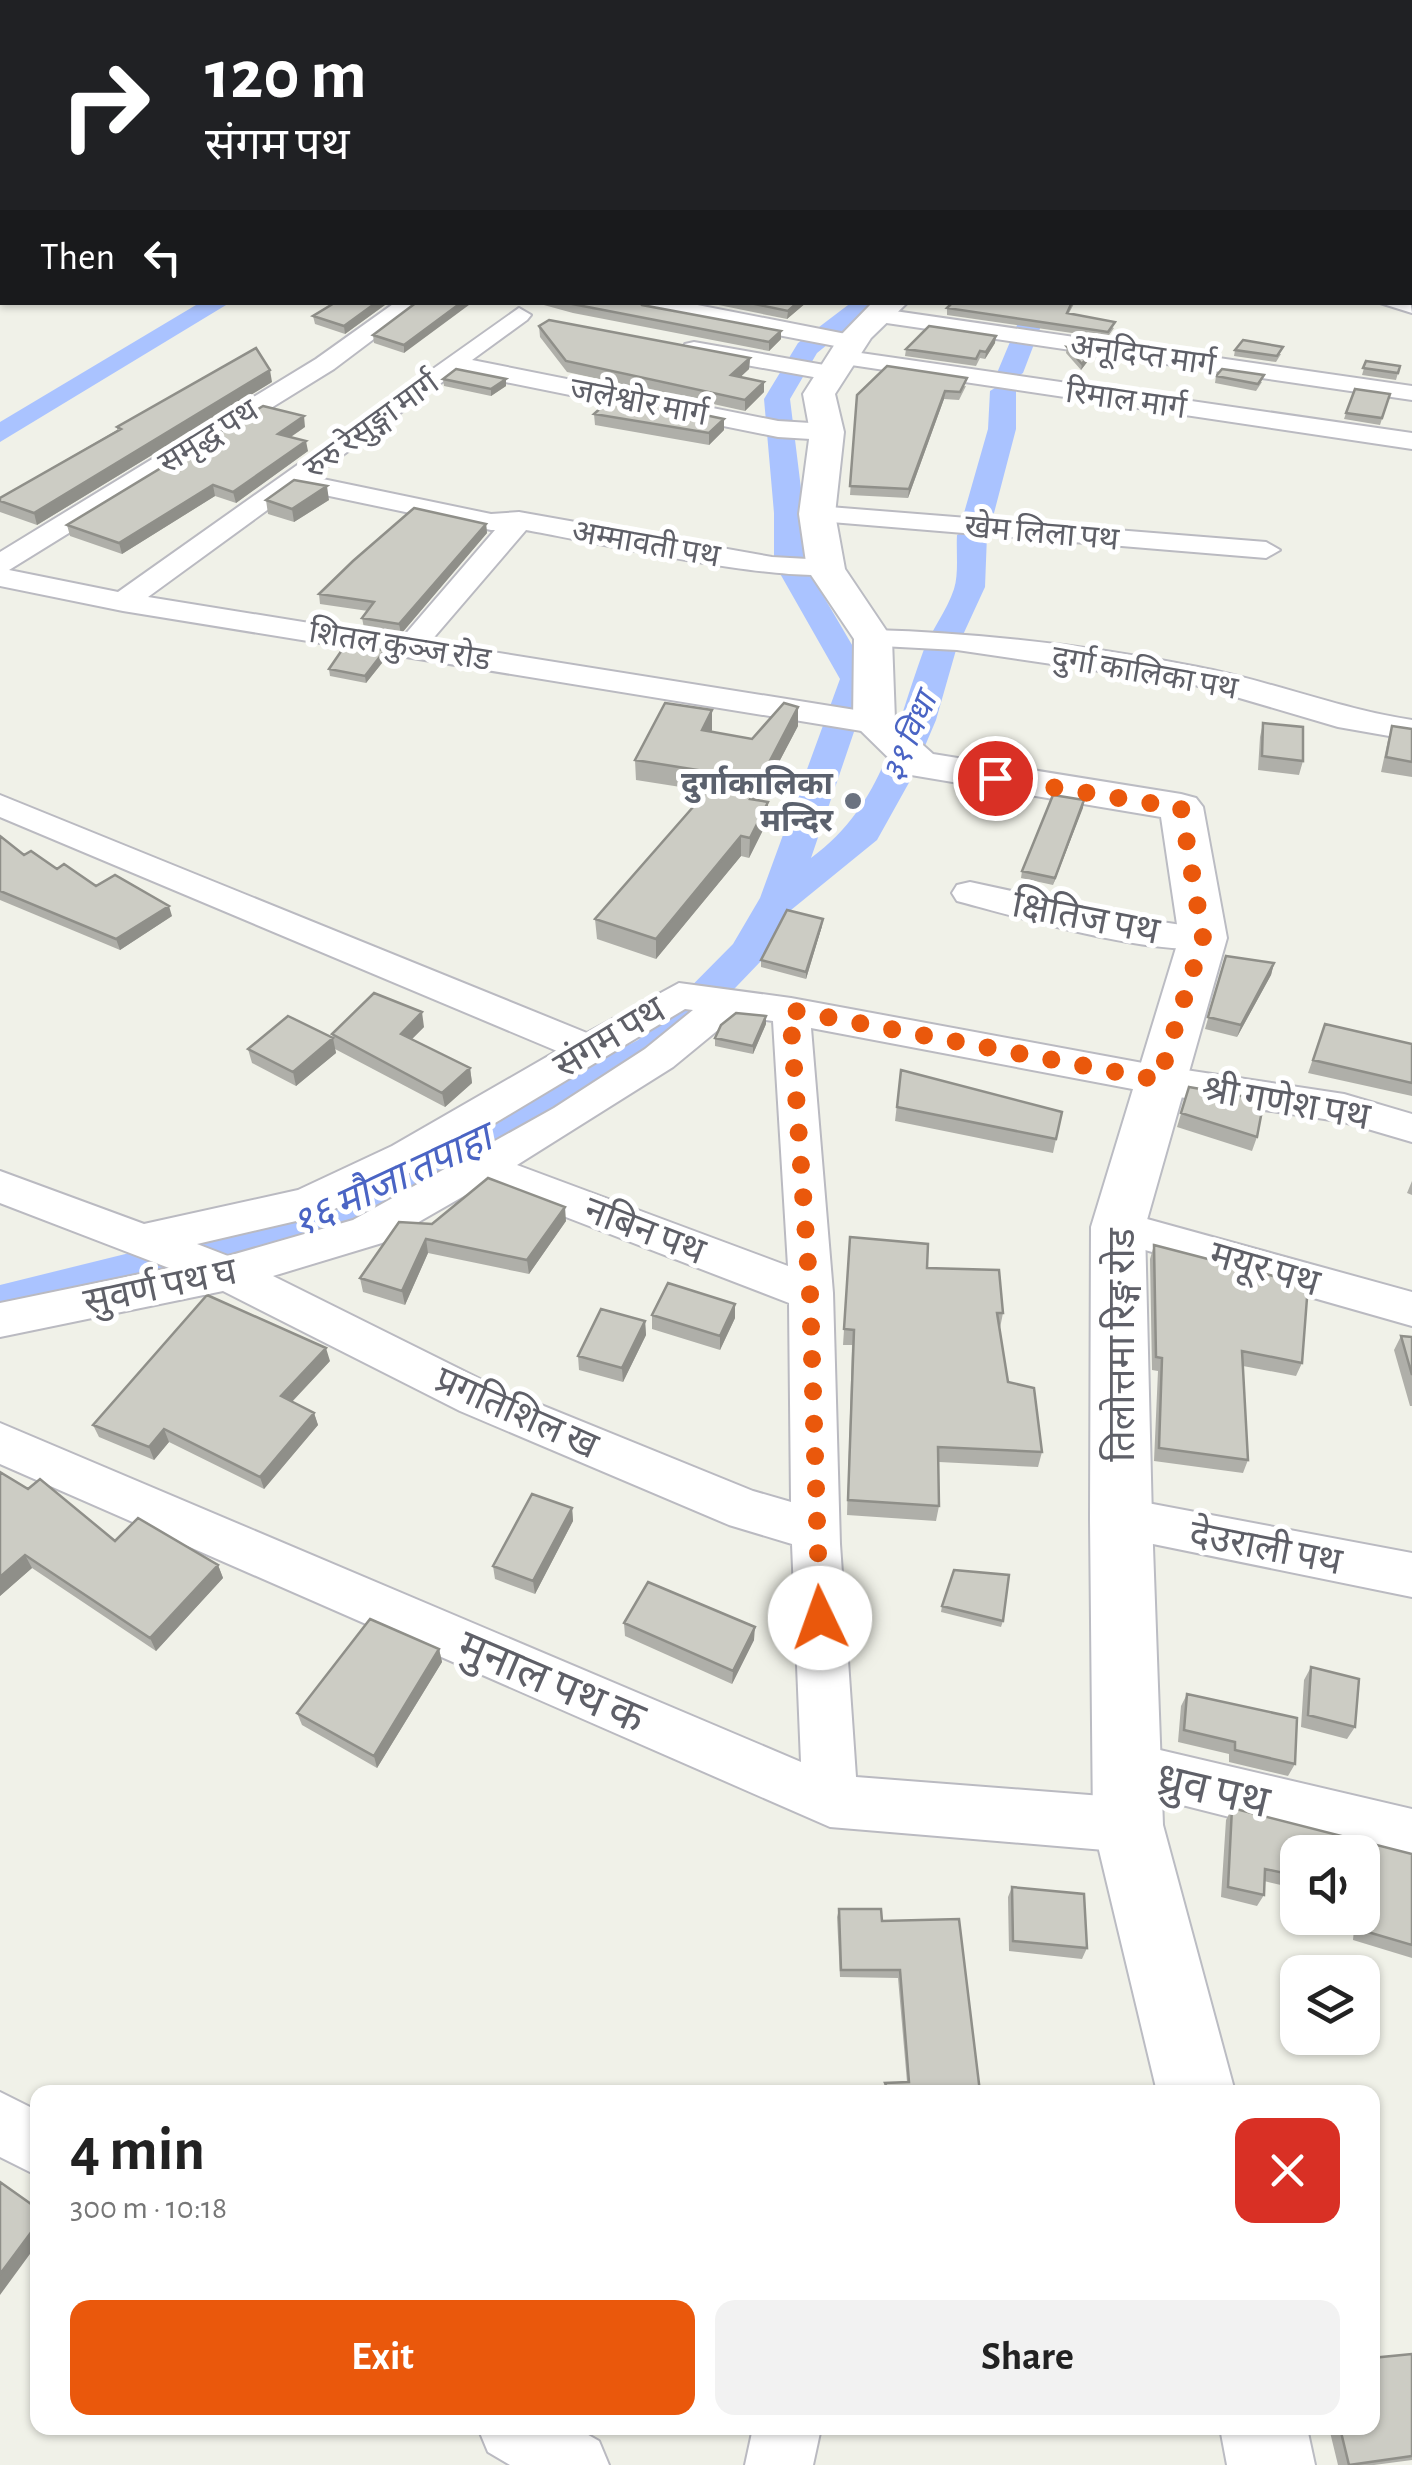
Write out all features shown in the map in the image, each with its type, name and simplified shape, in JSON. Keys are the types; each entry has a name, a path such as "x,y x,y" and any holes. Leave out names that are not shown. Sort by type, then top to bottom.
{"street":[{"name":"समृद्ध पथ","path":"0,564 325,364 408,305"},
{"path":"655,305 834,352"},
{"name":"रुरु रेसुङ्गा मार्ग","path":"123,602 454,364 529,317 487,308"},
{"path":"875,724 875,639 826,569 817,514 826,432 819,394 834,352 884,308"},
{"name":"अनूदिप्त मार्ग","path":"884,308 1006,334 1412,393"},
{"path":"671,344 769,364 834,352"},
{"name":"रिमाल मार्ग","path":"834,352 1412,441"},
{"name":"जलेश्वोर मार्ग","path":"454,364 778,429 826,432"},
{"name":"अम्मावती पथ","path":"295,482 491,522 519,520 772,566 826,569"},
{"name":"खेम लिला पथ","path":"817,514 1266,550"},
{"name":"अम्मावती पथ","path":"412,646 519,520"},
{"name":"शितल कुञ्ज रोड","path":"0,577 123,602 875,724"},
{"name":"दुर्गा कालिका पथ","path":"875,639 957,641 1198,676 1349,720 1412,730"},
{"name":"तिलोत्तमा रिङ्ग रोड","path":"875,724 920,766 1181,808 1203,938 1118,1227 1121,1519 1129,1797 1194,2085"},
{"path":"0,805 589,1049"},
{"name":"क्षितिज पथ","path":"970,894 1141,930 1203,938"},
{"name":"संगम पथ","path":"147,1239 307,1204 406,1158 679,996 790,1010 1159,1080"},
{"name":"सुवर्ण पथ घ","path":"0,1320 228,1273 367,1232 583,1108 658,1058 728,1002"},
{"path":"790,1010 810,1293 816,1530 830,1801"},
{"name":"श्री गणेश पथ","path":"1159,1080 1344,1108 1412,1128"},
{"name":"नबिन पथ","path":"479,1167 810,1293"},
{"name":"प्रगतिशिल ख","path":"0,1186 228,1273 476,1398 746,1510 816,1530"},
{"name":"मयूर पथ","path":"1118,1227 1412,1309"},
{"name":"मुनाल पथ क","path":"0,1443 830,1801 1129,1797"},
{"name":"देउराली पथ","path":"1121,1519 1412,1575"},
{"name":"ध्रुव पथ","path":"1129,1797 1412,1836"},
{"path":"0,2123 30,2140"},
{"path":"524,2435 576,2465"},
{"path":"778,2465 785,2435"},
{"path":"1265,2435 1271,2465"}],"building":[{"path":"331,305 373,305 344,326 313,316"},
{"path":"413,305 458,305 404,345 373,335"},
{"path":"578,305 642,305 781,331 769,342"},
{"path":"759,305 795,305 788,311"},
{"path":"1071,305 1067,313 1115,322 1108,332 947,308"},
{"path":"549,320 750,358 731,375 764,382 745,400 566,361 539,326"},
{"path":"929,326 996,336 976,359 906,349"},
{"path":"1243,340 1283,347 1277,356 1235,350"},
{"path":"1067,347 1092,350 1082,364"},
{"path":"256,348 270,370 34,513 0,501 121,429 117,427"},
{"path":"1366,361 1400,366 1398,373 1363,368"},
{"path":"887,366 967,378 960,392 945,391 909,489 850,486 857,395"},
{"path":"456,369 506,379 491,389 443,379"},
{"path":"1222,369 1264,375 1258,384 1216,376"},
{"path":"1355,389 1390,394 1382,418 1346,413"},
{"path":"614,396 724,419 709,433 594,414"},
{"path":"263,406 304,416 278,434 306,441 233,492 213,485 119,543 67,525"},
{"path":"294,480 327,486 292,509 266,500"},
{"path":"414,508 486,524 399,624 362,618 374,602 319,594 353,561"},
{"path":"346,644 385,650 365,676 329,669"},
{"path":"665,703 712,710 702,730 752,739 784,703 798,707 750,799 768,802 750,838 741,836 656,939 595,919 722,774 635,760"},
{"path":"1263,723 1303,727 1303,761 1262,756"},
{"path":"1392,726 1412,729 1412,762 1386,757"},
{"path":"1053,795 1084,800 1055,878 1022,871"},
{"path":"0,836 24,855 31,851 57,869 64,864 96,886 115,875 169,906 116,939 0,891"},
{"path":"787,910 823,919 806,972 761,960"},
{"path":"1226,956 1274,963 1241,1025 1208,1017"},
{"path":"374,993 422,1012 401,1034 470,1068 442,1093 332,1034"},
{"path":"736,1013 766,1016 753,1046 715,1038 721,1025"},
{"path":"288,1016 333,1038 293,1072 248,1049"},
{"path":"1325,1024 1412,1044 1412,1083 1313,1060"},
{"path":"901,1070 1062,1112 1056,1139 897,1107"},
{"path":"1189,1087 1264,1100 1257,1137 1181,1113"},
{"path":"488,1178 565,1207 527,1260 426,1239 402,1291 360,1278 399,1222 432,1224"},
{"path":"850,1237 928,1244 927,1268 999,1270 1003,1313 997,1313 1008,1382 1034,1388 1042,1452 938,1447 939,1506 848,1500 854,1330 844,1329"},
{"path":"1154,1245 1308,1285 1302,1363 1242,1351 1248,1460 1159,1448 1162,1358 1156,1357"},
{"path":"668,1283 735,1304 720,1336 652,1315"},
{"path":"207,1295 326,1348 281,1396 314,1413 260,1477 164,1429 149,1447 93,1425"},
{"path":"601,1309 645,1321 622,1368 578,1356"},
{"path":"1401,1336 1412,1337 1412,1375"},
{"path":"0,1472 28,1489 40,1479 115,1541 138,1518 218,1565 150,1638 25,1555 0,1577"},
{"path":"532,1494 572,1508 533,1581 493,1566"},
{"path":"954,1570 1009,1575 1003,1621 942,1606"},
{"path":"648,1582 755,1627 733,1671 624,1623"},
{"path":"370,1619 439,1649 374,1756 297,1713"},
{"path":"1311,1667 1359,1679 1355,1727 1308,1715"},
{"path":"1187,1694 1297,1718 1295,1764 1235,1750 1235,1742 1184,1730"},
{"path":"1232,1808 1338,1835 1280,1835 1280,1872 1265,1869 1264,1895 1228,1887"},
{"path":"1380,1846 1412,1854 1412,1945 1378,1935"},
{"path":"1012,1887 1084,1894 1087,1948 1013,1941"},
{"path":"839,1909 881,1909 882,1921 959,1919 979,2085 886,2085 909,2082 900,1970 841,1970"},
{"path":"0,2182 30,2203 30,2234 0,2274"},
{"path":"1412,2354 1412,2456 1349,2465 1342,2435 1380,2435 1380,2357"}],"waterway":[{"path":"0,434 214,305"},
{"name":"१६ मौजा तपाहा","path":"0,1303 319,1223 652,1050 747,952 779,898 856,679 789,563 789,513 777,399 807,348 864,305"},
{"name":"३१ विधा","path":"1010,373 1032,318"},
{"name":"३१ विधा","path":"979,513 1002,429 1003,391"},
{"name":"३१ विधा","path":"777,902 859,840 894,779 919,720 940,650 970,587 972,535"}],"place":[{"name":"दुर्गाकालिका मन्दिर","path":"853,801"}],"route":[{"path":"820,1618 810,1293 790,1010 1159,1080 1203,938 1181,808 995,778"}]}
